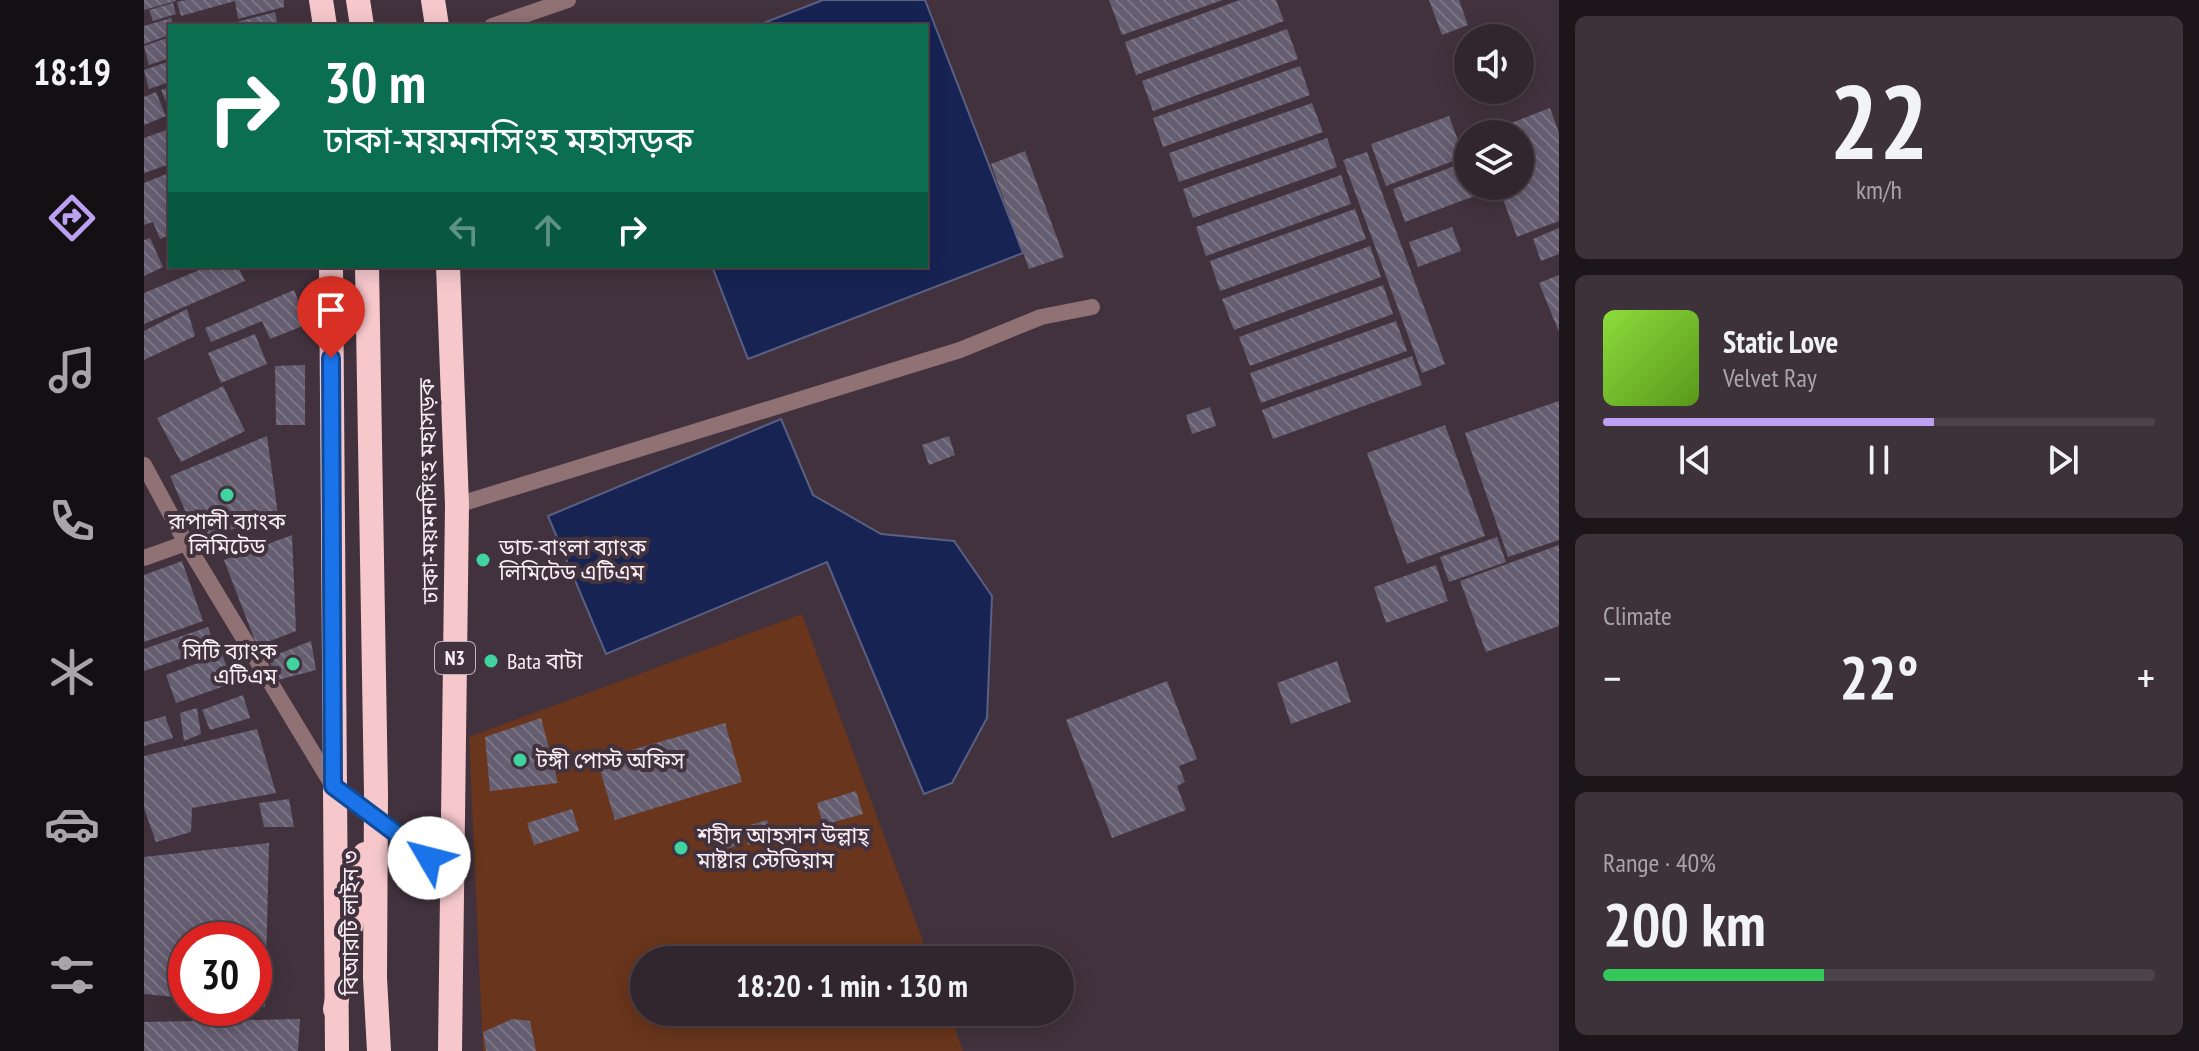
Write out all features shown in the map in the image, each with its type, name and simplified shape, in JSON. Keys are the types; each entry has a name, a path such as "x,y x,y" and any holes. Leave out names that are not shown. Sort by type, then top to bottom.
{"highway":[{"path":"321,0 325,24"},
{"path":"358,0 362,24"},
{"path":"433,0 437,24"},
{"path":"331,268 337,1051"},
{"name":"বিআরটি লাইন ৩","path":"367,268 376,793 375,978 379,1051"},
{"name":"ঢাকা-ময়মনসিংহ মহাসড়ক","path":"448,268 457,505 450,1051"},
{"path":"335,1009 376,793"}],"street":[{"path":"498,24 568,0"},
{"path":"457,505 960,350 1041,317 1092,307"},
{"path":"144,465 186,543 333,786 453,876"},
{"path":"144,558 186,543"}],"shaded area":[{"name":"শহীদ আহসান উল্লাহ্‌ মাষ্টার স্টেডিয়াম","path":"802,614 925,946 630,946 630,1026 954,1026 963,1051 483,1051 469,737"}],"water":[{"path":"823,0 925,0 1023,253 748,359 713,268 928,268 928,24 761,24"},
{"path":"781,419 813,495 881,534 954,541 992,596 987,718 952,783 924,794 827,562 606,654 548,516"}],"building":[{"path":"144,0 176,0 176,1 144,10"},
{"path":"284,0 284,7 238,19 235,1 181,16 177,2"},
{"path":"1109,0 1223,0 1122,35"},
{"path":"1240,0 1276,0 1284,21 1136,75 1125,42"},
{"path":"1429,0 1459,0 1468,24 1454,24 1454,30 1442,35"},
{"path":"173,3 176,14 153,21 149,10"},
{"path":"275,12 278,24 229,24"},
{"path":"171,18 172,24 168,24 168,36 144,44 144,26"},
{"path":"1287,29 1298,59 1153,111 1142,81"},
{"path":"168,38 168,59 149,65 144,46"},
{"path":"168,62 168,83 149,89 144,70"},
{"path":"1300,66 1310,95 1163,147 1153,118"},
{"path":"168,88 168,107 161,90"},
{"path":"156,92 166,116 144,125 144,97"},
{"path":"1312,103 1323,132 1179,182 1169,153"},
{"path":"1550,108 1559,133 1559,221 1517,237 1503,200 1534,200 1534,120 1519,120"},
{"path":"1449,116 1454,130 1454,161 1386,186 1371,144"},
{"path":"168,129 168,165 144,173 144,138"},
{"path":"1327,138 1337,167 1193,218 1183,189"},
{"path":"1025,151 1064,257 1029,269 991,164"},
{"path":"1367,152 1445,364 1422,373 1343,160"},
{"path":"1454,166 1454,200 1464,200 1405,222 1393,189"},
{"path":"168,173 168,236 160,239 153,222 144,225 144,183"},
{"path":"1341,175 1351,204 1206,256 1196,227"},
{"path":"1355,209 1366,239 1220,291 1210,261"},
{"path":"1452,227 1461,251 1418,267 1409,242"},
{"path":"1559,228 1559,254 1541,261 1533,239"},
{"path":"150,238 163,267 144,276 144,240"},
{"path":"1370,246 1381,277 1234,330 1222,299"},
{"path":"204,268 239,268 245,281 144,324 144,293"},
{"path":"1559,275 1559,332 1539,283"},
{"path":"1383,285 1393,314 1250,366 1239,337"},
{"path":"294,290 308,324 270,339 262,321 211,342 205,328"},
{"path":"187,309 195,336 144,360 144,331"},
{"path":"1396,321 1407,351 1261,403 1250,373"},
{"path":"255,334 267,364 221,383 208,353"},
{"path":"1412,356 1422,385 1273,439 1262,410"},
{"path":"305,365 305,425 276,425 275,366"},
{"path":"223,386 245,431 181,462 157,418"},
{"path":"1559,401 1559,540 1508,557 1465,433"},
{"path":"1210,407 1216,426 1192,434 1186,415"},
{"path":"1445,425 1485,536 1407,564 1367,453"},
{"name":"রূপালী ব্যাংক লিমিটেড","path":"267,436 278,515 198,540 170,476"},
{"path":"949,436 955,455 929,465 922,445"},
{"path":"292,535 296,631 257,646 224,560"},
{"path":"1497,537 1506,562 1449,582 1440,557"},
{"path":"1559,545 1559,626 1486,652 1460,581"},
{"path":"182,561 203,621 144,642 144,575"},
{"path":"1436,565 1448,601 1386,623 1374,587"},
{"path":"208,627 215,647 144,671 144,649"},
{"name":"সিটি ব্যাংক এটিএম","path":"311,641 316,670 278,680 268,658"},
{"path":"222,654 233,683 176,703 166,675"},
{"path":"1337,661 1351,702 1291,724 1277,683"},
{"path":"1167,681 1197,759 1179,766 1185,782 1177,786 1186,810 1112,838 1066,720"},
{"path":"243,695 250,718 210,730 202,710"},
{"path":"197,708 201,734 184,741 180,713"},
{"path":"165,716 173,738 144,746 144,722"},
{"name":"টঙ্গী পোস্ট অফিস","path":"541,718 558,783 490,791 485,737"},
{"path":"725,723 742,782 615,820 597,760"},
{"path":"257,729 276,793 192,808 191,832 156,842 144,808 144,756"},
{"path":"856,791 863,814 823,825 817,803"},
{"path":"289,799 294,827 264,827 259,803"},
{"path":"572,809 579,831 534,845 527,823"},
{"path":"767,820 772,838 748,845 743,827"},
{"path":"740,828 744,844 719,851 714,834"},
{"path":"269,843 267,922 168,922 168,996 144,994 144,857"},
{"path":"300,1019 298,1051 144,1051 144,1022 168,1022 168,1026 272,1026 272,1020"},
{"path":"512,1019 530,1021 536,1051 486,1051 483,1032"}],"place":[{"name":"রূপালী ব্যাংক লিমিটেড","path":"227,495"},
{"name":"ডাচ-বাংলা ব্যাংক লিমিটেড এটিএম","path":"483,560"},
{"name":"Bata বাটা","path":"491,661"},
{"name":"সিটি ব্যাংক এটিএম","path":"293,664"},
{"name":"টঙ্গী পোস্ট অফিস","path":"520,760"},
{"name":"শহীদ আহসান উল্লাহ্‌ মাষ্টার স্টেডিয়াম","path":"681,848"}],"route":[{"path":"331,358 333,786 429,858"}]}
